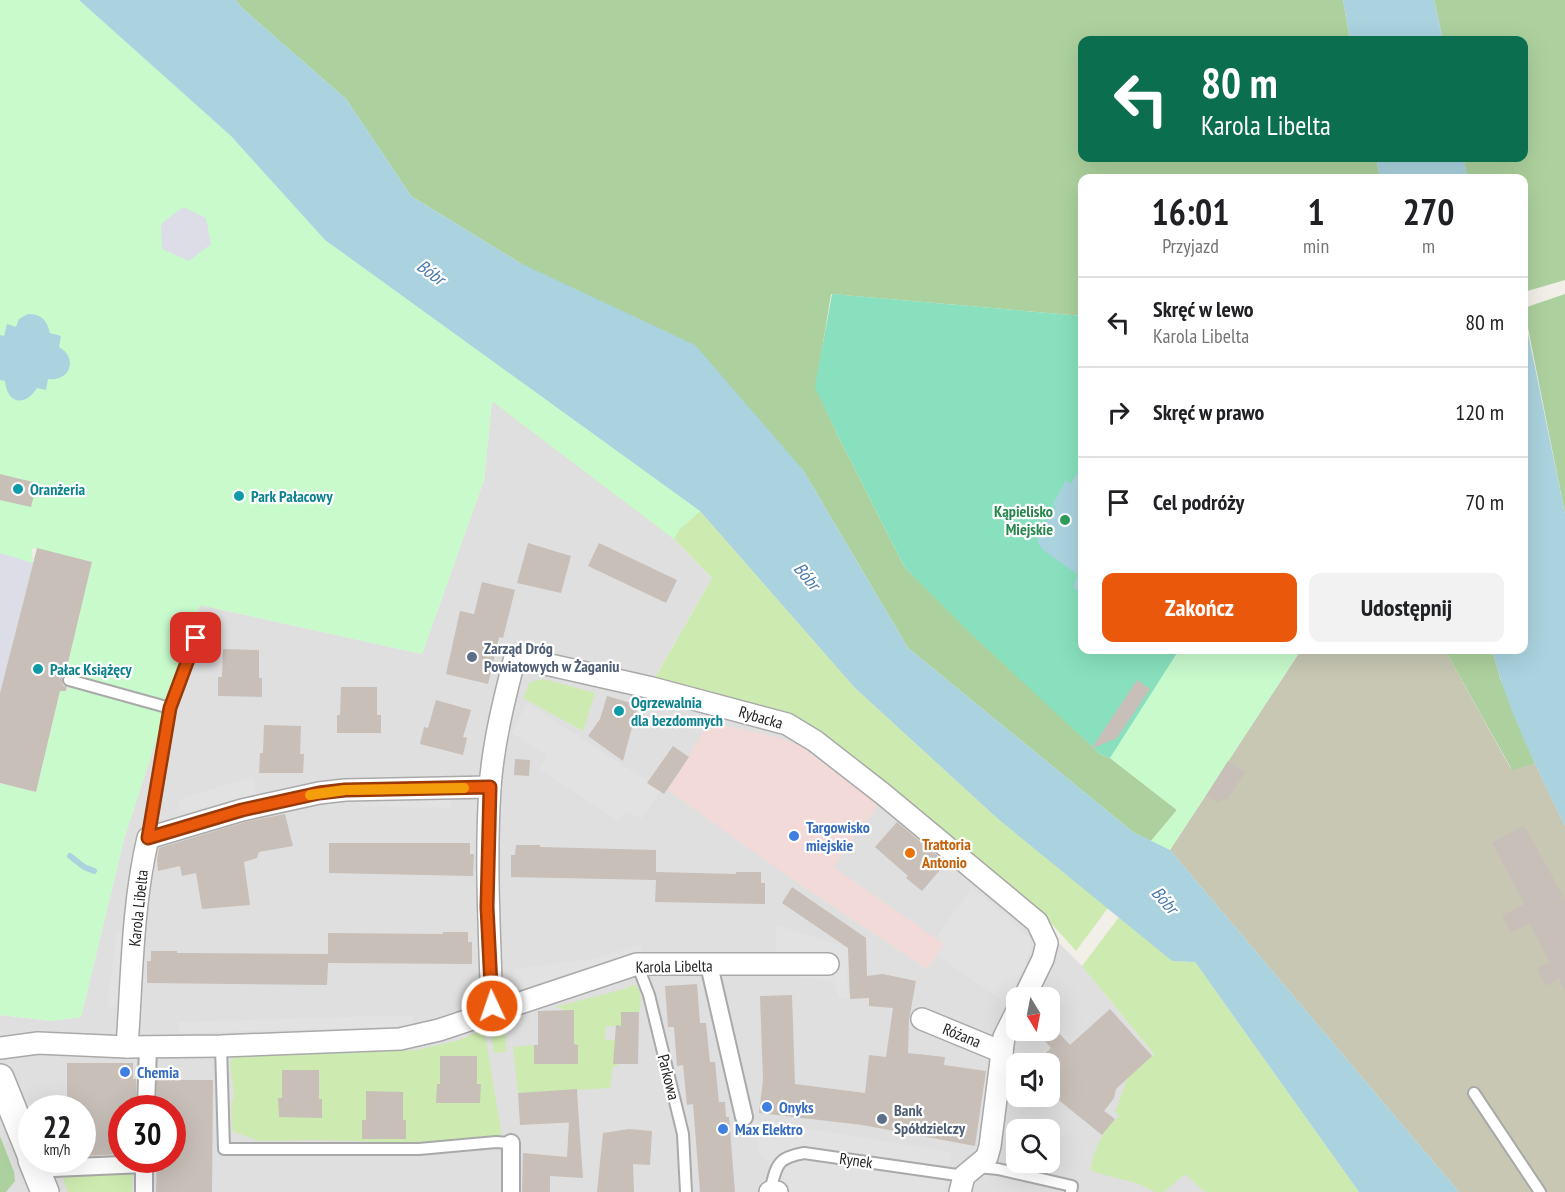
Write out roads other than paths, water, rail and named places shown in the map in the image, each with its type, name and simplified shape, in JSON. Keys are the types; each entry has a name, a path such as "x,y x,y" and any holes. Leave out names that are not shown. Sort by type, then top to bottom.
{"street":[{"name":"Rybacka","path":"490,787 501,713 515,657 652,688 782,722 815,741 874,787 1037,922 1047,943 1043,959 1029,987"},
{"path":"148,838 242,810 319,793 345,790 490,787 487,907 492,1013"},
{"name":"Karola Libelta","path":"137,1047 134,938 148,838"},
{"name":"Karola Libelta","path":"0,1048 38,1043 137,1047 400,1039 439,1030 637,964 828,964"},
{"path":"710,965 744,1117"},
{"name":"Różana","path":"922,1019 1002,1052"},
{"path":"967,1178 987,1157 990,1146 1006,1033"},
{"path":"137,1047 144,1095"},
{"path":"0,1078 18,1120"},
{"path":"511,1143 511,1192"},
{"path":"144,1173 144,1192"}],"lane":[{"path":"148,838 170,708 196,638 207,621"},
{"path":"69,680 170,708"},
{"name":"Parkowa","path":"637,964 649,995 683,1134 686,1192"},
{"path":"220,1046 224,1149 419,1149 496,1142 511,1143"},
{"path":"1474,1094 1540,1192"},
{"name":"Rynek","path":"773,1192 776,1168 786,1156 804,1153 967,1178"},
{"path":"967,1178 998,1169 1072,1186 1071,1192"}],"water":[{"name":"Bóbr","path":"79,0 236,0 241,7 346,99 411,196 520,263 695,345 803,470 908,648 1133,832 1170,850 1459,1192 1359,1192 1195,962 1172,961 998,819 855,688 700,511 325,240 231,136"},
{"path":"1343,0 1434,0 1442,36 1349,36"},
{"path":"1377,162 1465,162 1466,174 1379,174"},
{"path":"28,314 40,317 50,333 61,336 59,347 65,351 70,362 67,373 62,377 48,379 46,390 37,388 27,398 17,400 9,394 5,381 0,380 0,335 4,336 7,324 16,327 19,319"},
{"path":"1528,334 1565,514 1565,826 1515,717 1493,654 1528,654"},
{"name":"Kąpielisko Miejskie","path":"1078,472 1078,575 1043,550 1038,543 1038,533 1056,507 1053,504 1066,480 1070,484"},
{"name":"Kąpielisko Miejskie","path":"1078,575 1078,590 1073,587"}],"waterway":[{"path":"70,856 84,867 94,871"}],"place":[{"name":"Oranżeria","path":"18,489"},
{"name":"Park Pałacowy","path":"239,496"},
{"name":"Kąpielisko Miejskie","path":"1065,520"},
{"name":"Zarząd Dróg Powiatowych w Żaganiu","path":"472,657"},
{"name":"Pałac Książęcy","path":"38,669"},
{"name":"Ogrzewalnia dla bezdomnych","path":"619,711"},
{"name":"Targowisko miejskie","path":"794,836"},
{"name":"Trattoria Antonio","path":"910,853"},
{"name":"Chemia","path":"125,1072"},
{"name":"Onyks","path":"767,1107"},
{"name":"Bank Spółdzielczy","path":"882,1119"},
{"name":"Max Elektro","path":"723,1129"}]}
